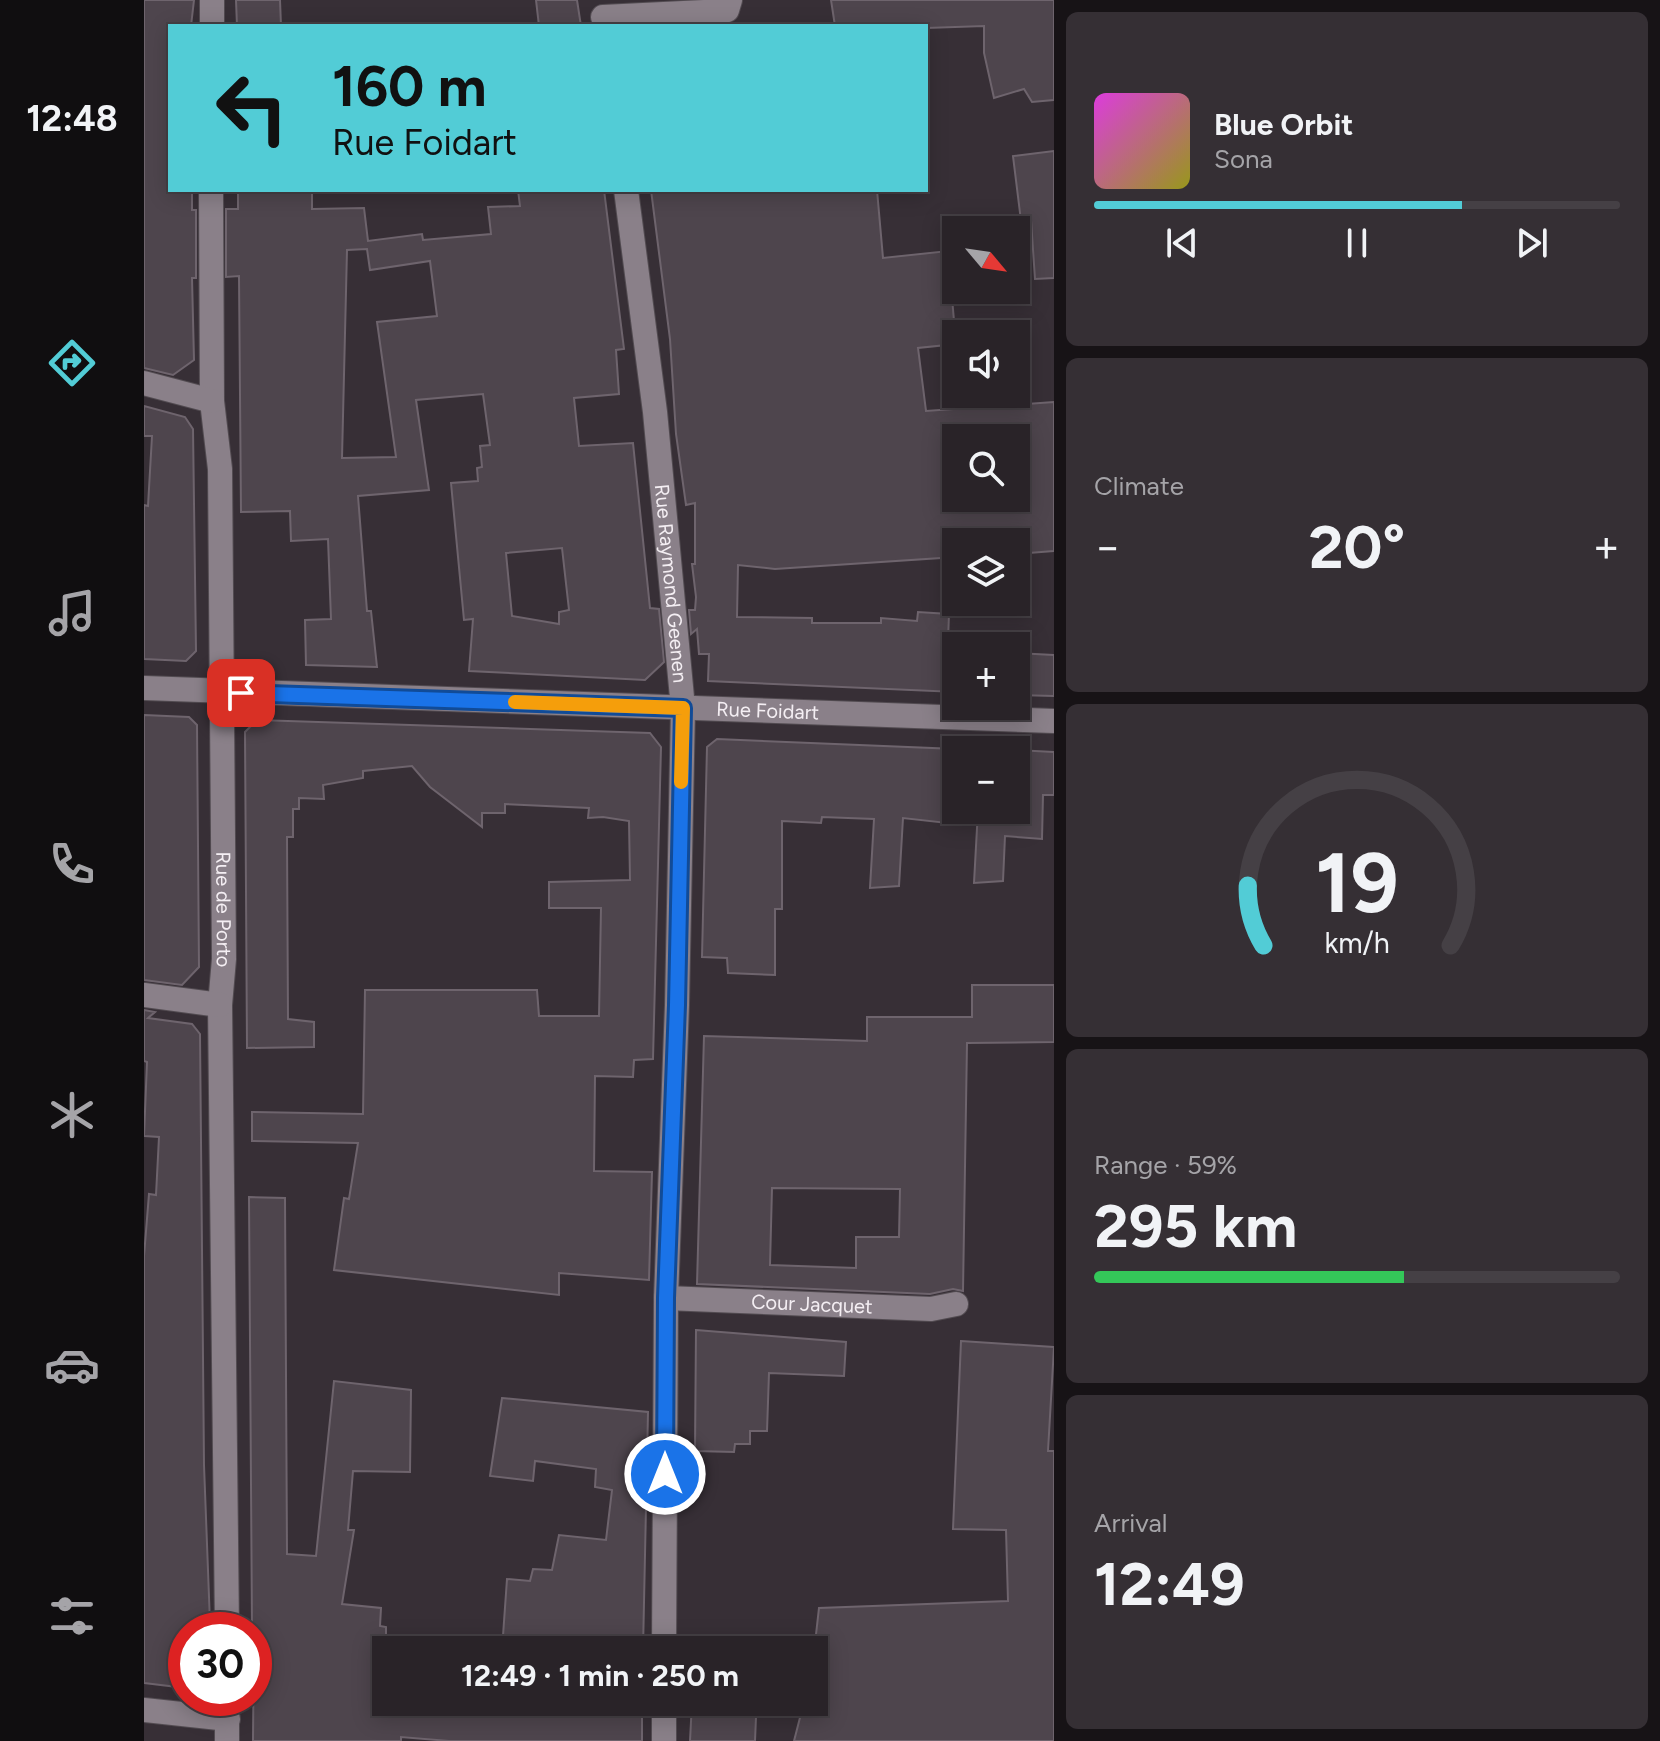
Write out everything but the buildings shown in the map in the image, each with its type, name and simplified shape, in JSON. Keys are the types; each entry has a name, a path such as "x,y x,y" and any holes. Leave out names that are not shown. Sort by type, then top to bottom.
{"street":[{"path":"212,0 212,24"},
{"path":"603,14 724,11 730,0"},
{"name":"Rue de Porto","path":"211,192 212,401 220,469 223,691 224,959 220,1005 227,1612"},
{"name":"Rue Raymond Geenen","path":"626,192 655,412 683,708 677,1005 666,1298 664,1636"},
{"path":"144,383 212,401"},
{"name":"Rue Foidart","path":"144,688 1054,721"},
{"path":"144,995 220,1005"},
{"name":"Cour Jacquet","path":"666,1298 931,1309 956,1304"},
{"path":"144,1710 227,1719"},
{"path":"664,1716 664,1741"}],"slow traffic":[{"path":"515,702 683,708 681,782"}],"route":[{"path":"241,693 683,708 677,1005 666,1298 665,1474"}]}
